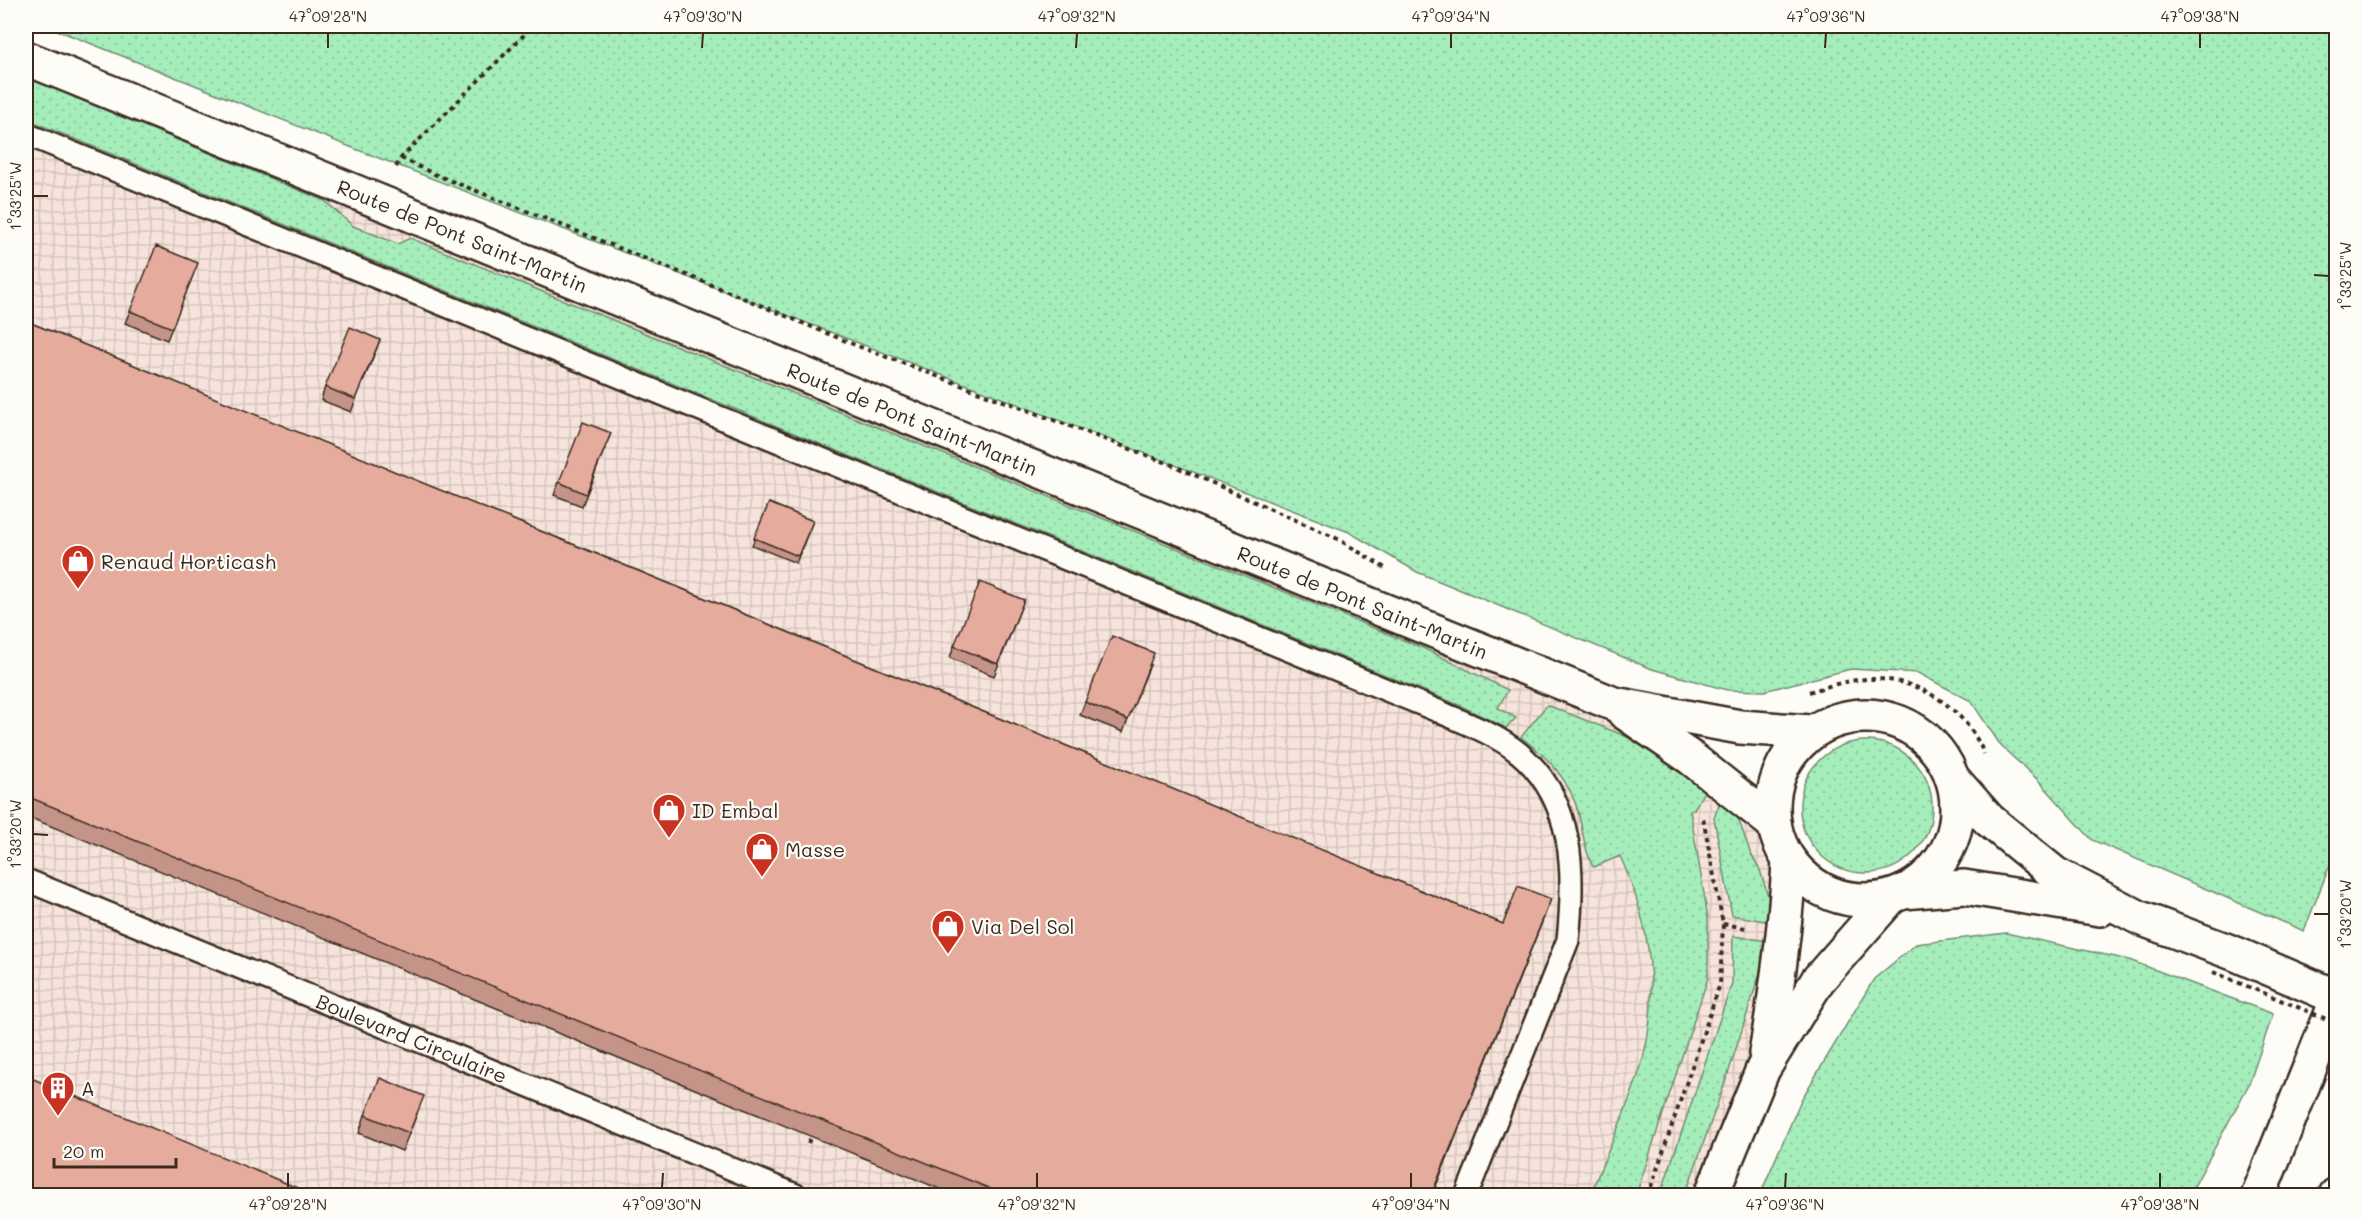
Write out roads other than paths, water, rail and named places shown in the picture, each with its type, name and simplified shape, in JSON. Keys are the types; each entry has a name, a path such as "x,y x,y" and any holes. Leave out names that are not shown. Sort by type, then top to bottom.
{"main road":[{"name":"Route de Pont Saint-Martin","path":"26,58 1614,704 1740,727 1811,732"},
{"path":"1614,704 1691,758 1774,824"},
{"path":"1710,1196 1762,1069 1818,980 1897,895 1919,882 1942,858 1951,840 1957,806 1952,778 1942,757 1917,732 1894,720 1871,716 1848,717 1811,732 1798,744 1779,774 1773,799 1774,824 1780,845 1789,861 1809,882 1824,891 1863,901 1897,895 1964,887 2072,903 2140,918"},
{"path":"1952,778 1989,820 2055,874 2224,963 2337,997"},
{"path":"1762,1069 1778,987 1787,918 1789,861"},
{"path":"2259,1196 2337,1003"}],"lane":[{"path":"26,134 1438,711 1485,732 1518,752 1538,771 1550,790 1563,820 1570,847 1571,908 1568,940 1466,1196"},
{"name":"Boulevard Circulaire","path":"26,880 798,1196"}],"place":[{"name":"Renaud Horticash","path":"78,590"},
{"name":"ID Embal","path":"669,839"},
{"name":"Masse","path":"762,878"},
{"name":"Via Del Sol","path":"948,955"},
{"name":"A","path":"58,1117"}]}
